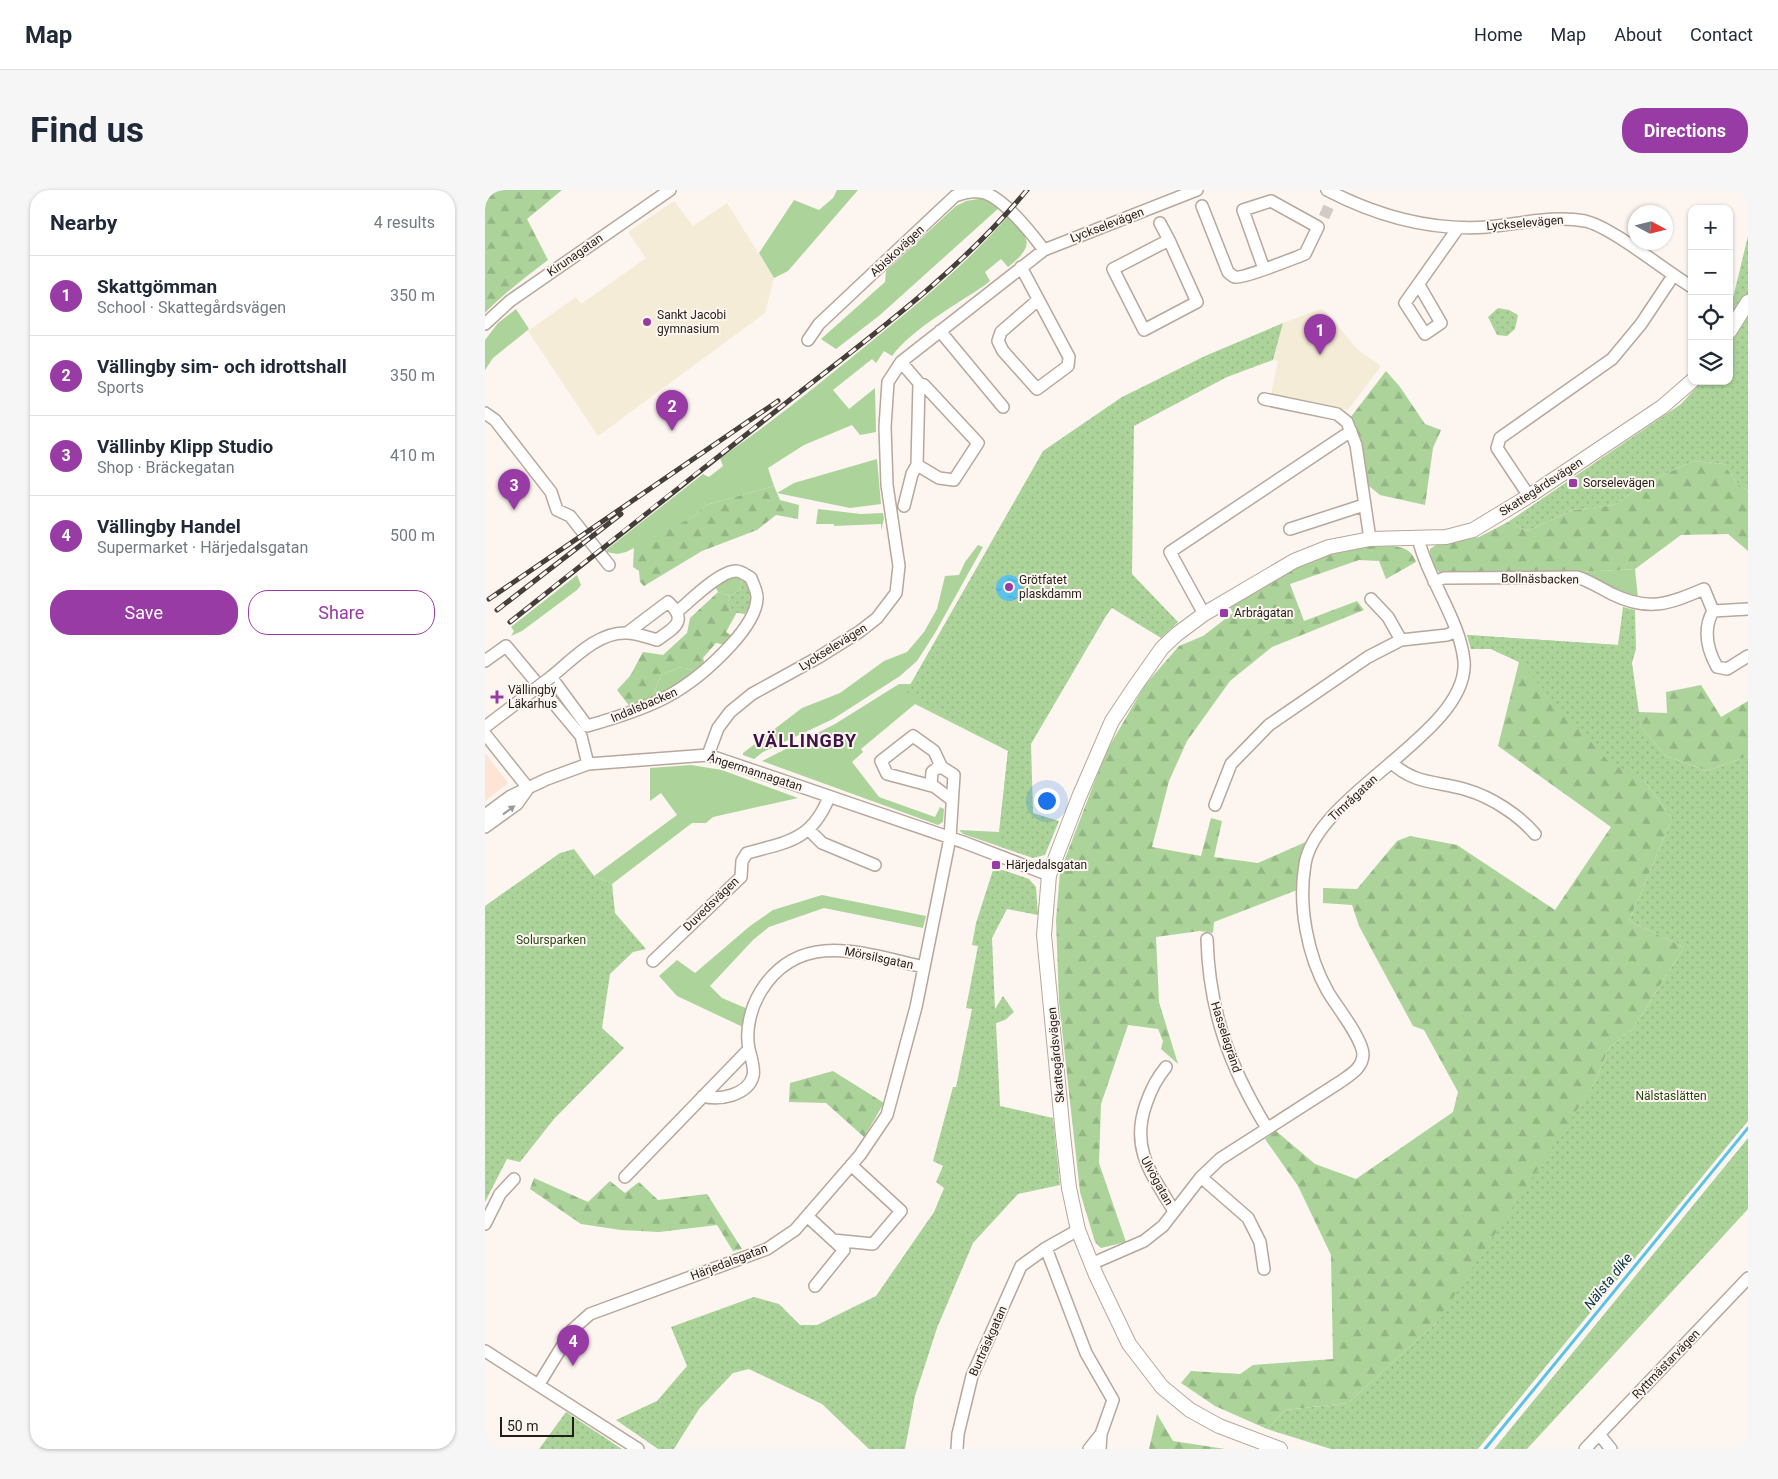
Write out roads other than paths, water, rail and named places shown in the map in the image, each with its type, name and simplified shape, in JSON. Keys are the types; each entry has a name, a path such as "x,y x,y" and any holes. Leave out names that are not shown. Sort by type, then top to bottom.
{"street":[{"name":"Kirunagatan","path":"485,324 510,301 670,190"},
{"name":"Abiskovägen","path":"992,190 999,202"},
{"name":"Lyckselevägen","path":"708,755 718,728 730,712 752,694 819,658 877,618 896,593 899,566 887,485 885,427 888,382 901,362 1044,250 1197,190"},
{"name":"Lyckselevägen","path":"1327,190 1376,212 1395,218 1458,228 1559,218 1587,222 1611,233 1688,285"},
{"name":"Abiskovägen","path":"807,340 819,324 955,196 974,191 987,194 999,202 1034,236 1044,250"},
{"path":"1202,206 1228,272 1235,277 1242,277 1264,269 1305,254 1318,227 1271,201 1243,210 1264,269"},
{"name":"Lyckselevägen","path":"1160,223 1169,240 1197,302 1144,330 1113,269 1169,240"},
{"path":"1419,284 1458,228"},
{"path":"1021,267 1069,357 1068,366 1037,389 1003,351 998,341 1001,332 1038,300"},
{"path":"1529,496 1497,448 1500,438 1612,359 1641,324 1673,276"},
{"path":"1734,314 1748,302"},
{"path":"940,331 1003,406"},
{"path":"901,362 919,383 924,384 978,443 953,480 939,478 917,465"},
{"path":"904,506 912,474 917,465 919,383"},
{"name":"Skattegårdsvägen","path":"1280,1449 1219,1426 1190,1410 1163,1387 1129,1344 1091,1264 1078,1230 1064,1144 1044,935 1049,875 1079,797 1112,721 1162,648 1177,634 1204,614 1294,561 1329,547 1370,539 1446,537 1473,530 1529,496 1662,407 1688,384"},
{"path":"1264,399 1337,414 1347,422 1356,445 1370,539"},
{"path":"485,413 495,420 551,492 557,510 571,516 609,565"},
{"path":"1204,614 1170,552 1351,432"},
{"path":"1290,529 1364,505"},
{"name":"Timrågatan","path":"1091,1264 1144,1241 1163,1226 1201,1177 1220,1159 1341,1082 1358,1069 1362,1059 1361,1046 1327,990 1307,940 1302,880 1305,861 1311,845 1335,812 1392,763 1451,705 1461,685 1464,663 1456,631 1423,561 1418,538"},
{"name":"Indalsbacken","path":"551,677 587,726 626,715 666,698 708,670 741,635 755,608 758,597 751,578 739,571 730,572 711,584 678,611"},
{"name":"Bollnäsbacken","path":"1434,582 1445,578 1577,577 1591,581 1610,593 1640,606 1679,599 1704,589 1713,610"},
{"path":"1371,600 1388,618 1401,640"},
{"name":"Indalsbacken","path":"485,727 592,644 611,634 627,633 657,640 675,627 679,618 678,611 669,602 627,633"},
{"path":"1748,609 1713,610 1708,621 1706,633 1711,657 1717,667 1727,669 1748,656"},
{"path":"1215,804 1231,764 1269,726 1368,657 1401,640 1447,635 1456,631"},
{"path":"485,661 506,646 581,736 588,764"},
{"path":"485,734 528,788"},
{"path":"950,838 954,775 941,768 934,751 913,736 881,762 887,774 932,786 952,800"},
{"name":"Ångermannagatan","path":"485,815 511,796 588,764 708,755 950,838 1049,875"},
{"path":"1392,763 1411,778 1467,790 1487,799 1527,824 1535,834"},
{"path":"932,786 932,772 937,768 941,768"},
{"name":"Ångermannagatan","path":"485,827 517,804 528,788"},
{"name":"Duvedsvägen","path":"653,961 741,877 742,861 747,853 794,841 809,830 823,812 829,797"},
{"path":"809,830 822,843 875,865"},
{"name":"Härjedalsgatan","path":"539,1384 572,1330 590,1314 767,1249 795,1230 851,1165 887,1115 916,1007 950,838"},
{"name":"Hasselagränd","path":"1207,939 1208,973 1215,1011 1245,1092 1267,1128"},
{"name":"Mörsilsgatan","path":"703,1096 713,1099 743,1091 750,1084 754,1074 749,1049 749,1025 757,998 771,975 789,961 823,949 843,950 924,967"},
{"path":"625,1178 749,1049"},
{"name":"Ulvögatan","path":"1166,1067 1153,1082 1142,1115 1140,1147 1149,1170 1174,1211"},
{"path":"833,1240 873,1244 901,1211 851,1165"},
{"path":"1201,1177 1249,1218 1260,1242 1264,1269"},
{"path":"485,1224 500,1194 513,1179"},
{"path":"807,1216 844,1250 815,1286"},
{"name":"Burträskgatan","path":"957,1449 958,1434 972,1376 1021,1266 1046,1248 1078,1230"},
{"path":"1046,1248 1086,1353 1113,1400 1101,1434 1100,1449"},
{"name":"Ryttmästarvägen","path":"1585,1449 1748,1278"},
{"path":"485,1351 638,1449"},
{"path":"1089,1449 1101,1434"},
{"path":"1599,1434 1611,1449"}],"water":[{"name":"Grötfatet plaskdamm","path":"1009,575 1018,579 1022,588 1018,597 1009,601 1000,597 996,588 1000,579"}],"waterway":[{"name":"Nälsta dike","path":"1485,1449 1748,1128"}],"tunnel":[{"path":"1324,217 1330,204"}],"railway":[{"path":"510,622 912,303 972,249 1027,190"},
{"path":"489,599 778,401"},
{"path":"497,610 621,514"}],"place":[{"name":"Sankt Jacobi gymnasium","path":"647,322"},
{"name":"Skattgömman","path":"1320,355"},
{"name":"Vällingby sim- och idrottshall","path":"672,431"},
{"name":"Sorselevägen","path":"1573,483"},
{"name":"Vällinby Klipp Studio","path":"514,510"},
{"name":"Grötfatet plaskdamm","path":"1009,587"},
{"name":"Arbrågatan","path":"1224,613"},
{"name":"Vällingby Läkarhus","path":"497,697"},
{"name":"Härjedalsgatan","path":"996,865"},
{"name":"Vällingby Handel","path":"573,1366"}],"district":[{"name":"VÄLLINGBY","path":"805,741"}],"park label":[{"name":"Solursparken","path":"551,940"},
{"name":"Nälstaslätten","path":"1671,1096"}]}
